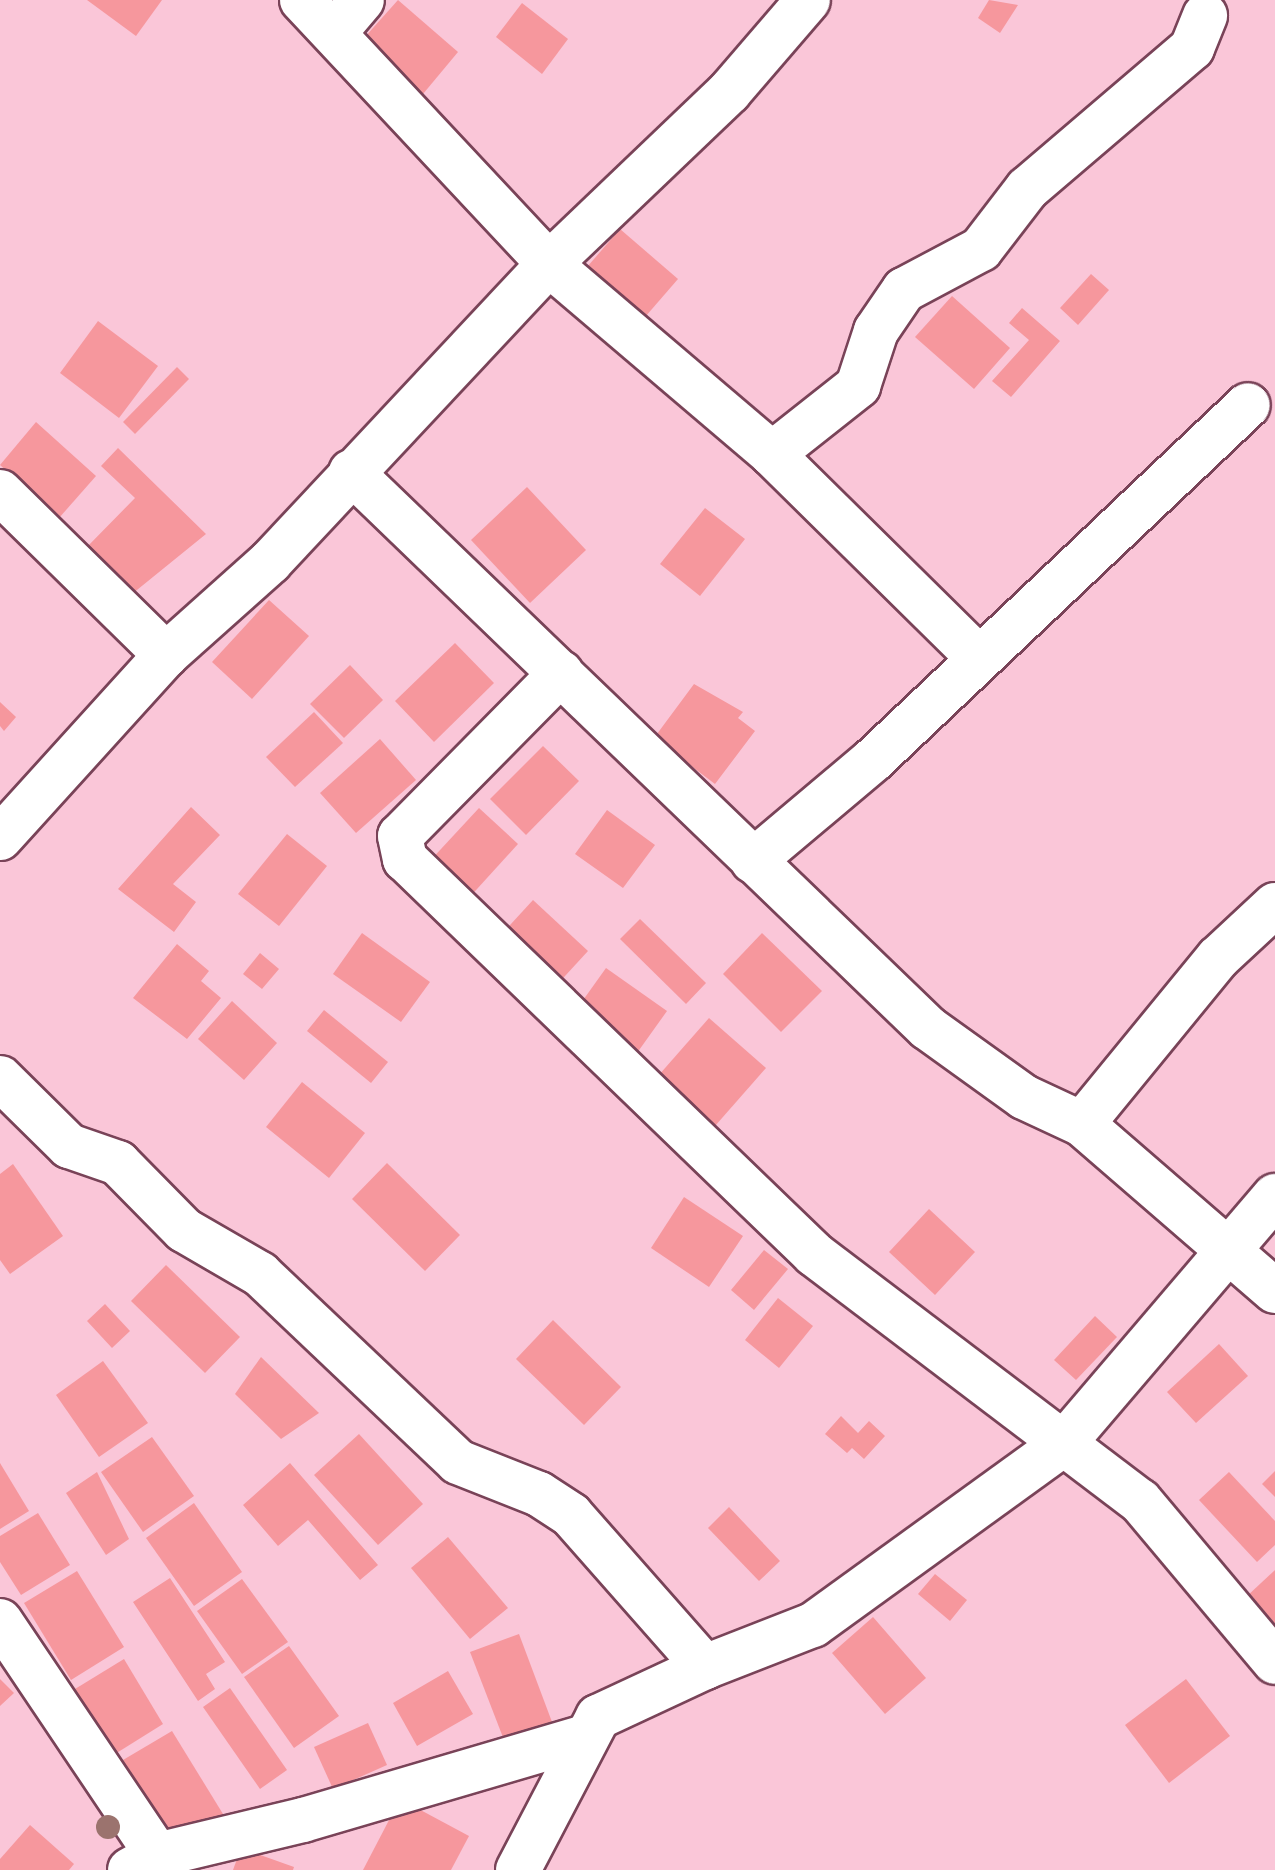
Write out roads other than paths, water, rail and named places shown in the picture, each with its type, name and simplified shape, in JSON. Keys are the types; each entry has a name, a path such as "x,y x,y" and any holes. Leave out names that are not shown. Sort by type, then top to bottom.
{"street":[{"path":"302,0 549,264 772,454 977,656"},
{"path":"334,33 362,0"},
{"path":"0,838 166,655 270,562 549,264 729,92 808,0"},
{"path":"772,454 858,386 876,331 904,290 981,249 1027,189 1180,61 1205,15"},
{"path":"753,861 873,760 977,656 1248,405"},
{"path":"351,472 753,861 976,1068 1082,1124 1275,1291"},
{"path":"0,492 166,655"},
{"path":"561,673 400,836 405,859 814,1254 1140,1501 1275,1662"},
{"path":"1082,1124 1218,958 1275,905"},
{"path":"0,1078 69,1146 118,1163 184,1230 260,1274 458,1462 539,1494 571,1515 705,1667"},
{"path":"518,1870 582,1738 598,1717 705,1667 813,1625 1064,1443 1275,1196"},
{"path":"0,1621 143,1862 582,1738"}]}
